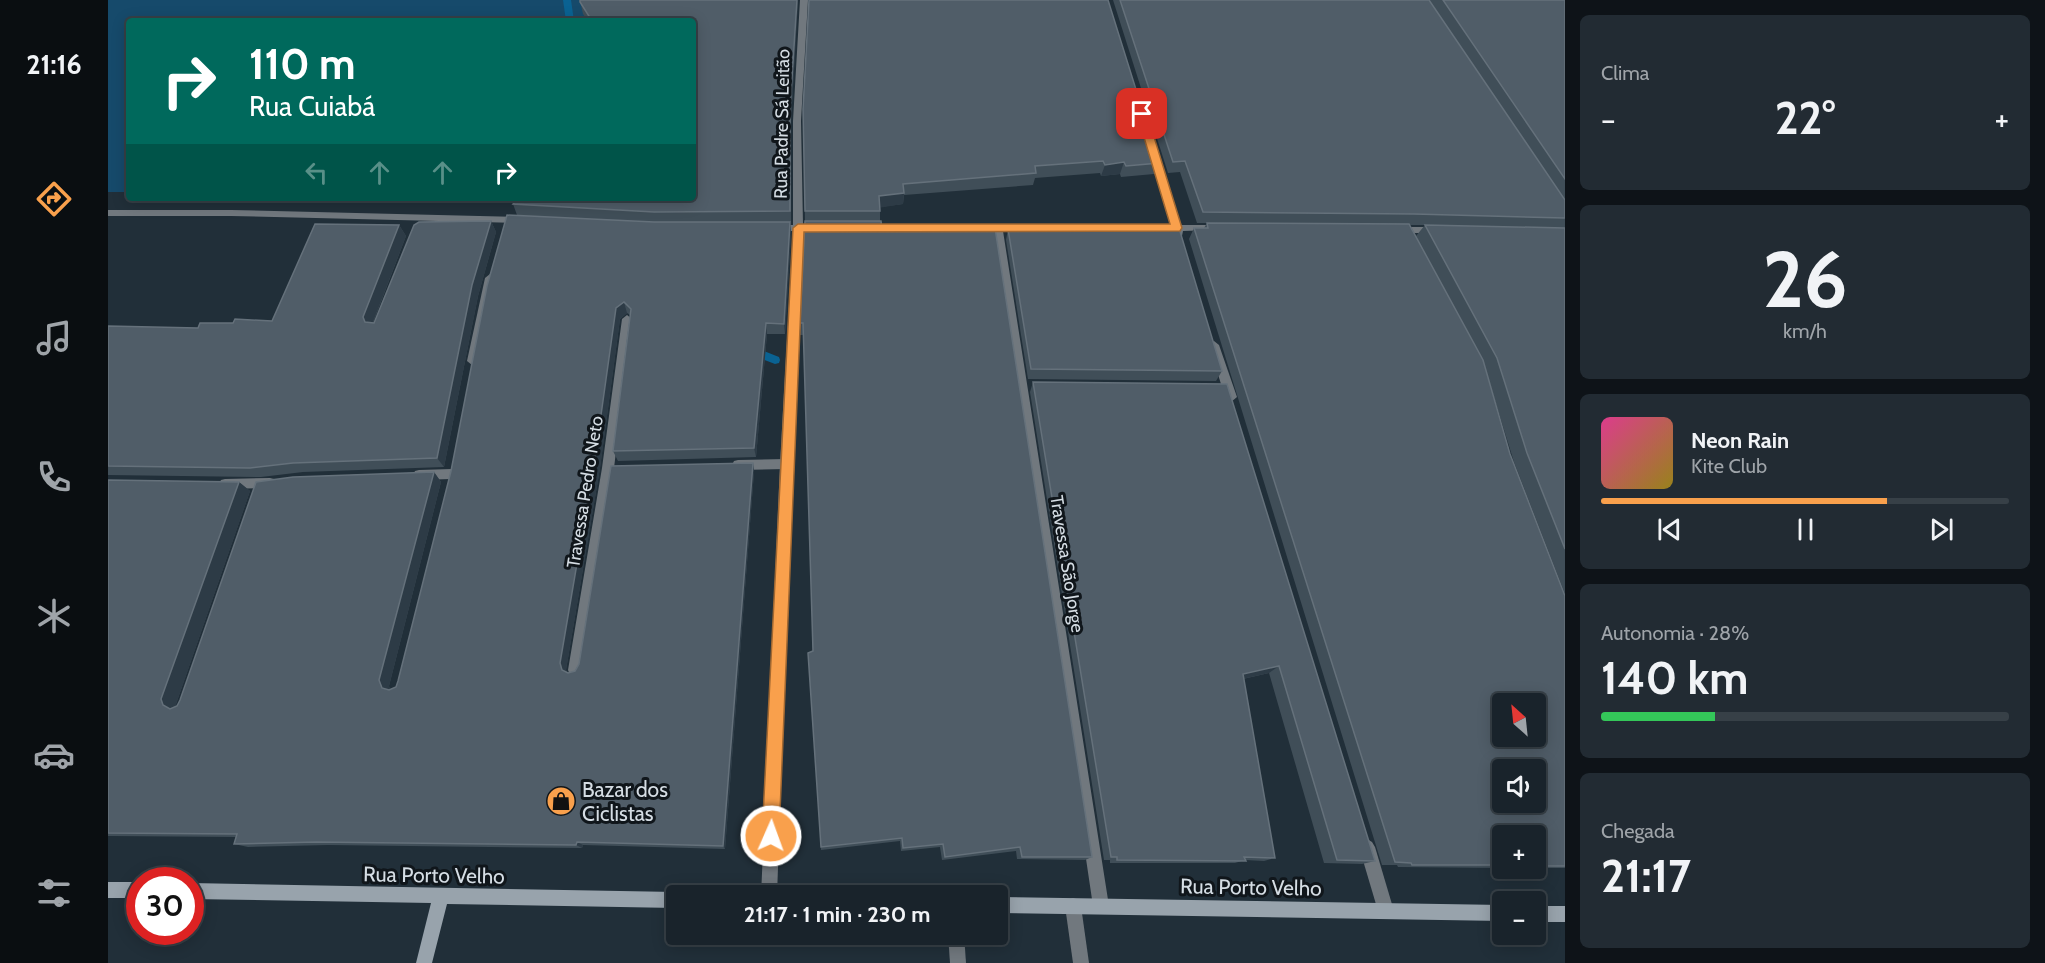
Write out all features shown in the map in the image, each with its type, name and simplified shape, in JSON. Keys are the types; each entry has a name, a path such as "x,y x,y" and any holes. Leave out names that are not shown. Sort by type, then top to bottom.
{"main road":[{"path":"108,890 126,890"},
{"name":"Rua Porto Velho","path":"204,891 666,900"},
{"path":"424,963 441,896"},
{"name":"Rua Porto Velho","path":"1008,905 1492,913"},
{"path":"1546,914 1565,914"}],"street":[{"name":"Rua Padre Sá Leitão","path":"769,885 798,228 797,121 804,0"},
{"path":"1149,137 1184,251"},
{"path":"108,213 421,216 505,225 530,221"},
{"path":"417,227 421,216"},
{"name":"Travessa São Jorge","path":"997,227 1027,385 1101,906"},
{"path":"764,228 833,228"},
{"path":"857,228 1222,228"},
{"path":"1382,230 1408,235 1451,231"},
{"path":"470,374 484,296 494,263"},
{"name":"Travessa Pedro Neto","path":"575,670 614,468 627,319"},
{"path":"1210,331 1222,388 1235,411"},
{"path":"727,465 786,464"},
{"path":"406,476 452,468 447,492"},
{"path":"214,484 259,490 282,482"},
{"path":"1362,831 1386,911"},
{"path":"1073,906 1081,963"},
{"path":"957,945 958,963"}],"shaded area":[{"path":"108,0 593,0 592,18 126,18 126,192 108,192"}],"building":[{"path":"580,0 797,0 790,109 790,211 654,212 513,204 516,201 696,201 696,18 590,18"},
{"path":"809,0 1108,0 1159,163 1126,166 1124,162 1105,165 1103,161 1035,166 1036,173 903,184 904,193 879,196 880,211 805,211 803,109"},
{"path":"1120,0 1429,0 1565,200 1565,218 1203,212 1185,161 1173,162"},
{"path":"1443,0 1565,0 1565,179"},
{"path":"507,215 654,222 790,222 784,324 766,323 754,448 613,451 631,309 624,302 616,308 595,458 560,663 562,670 568,673 575,671 579,664 611,466 753,463 723,846 577,842 576,845 316,842 234,844 237,834 108,833 108,480 239,482 161,699 163,705 170,709 177,706 180,700 256,482 293,477 434,472 379,680 382,688 389,690 396,687 451,471 487,286"},
{"path":"491,221 472,285 437,458 293,463 250,468 108,466 108,326 198,328 200,323 233,323 235,319 272,321 315,224 399,225 363,317 365,322 374,323 414,225 419,222"},
{"path":"805,221 881,221 882,229 995,228 1092,857 1022,857 1020,847 945,857 943,844 903,848 902,838 821,847 808,653 813,651 803,323 800,323"},
{"path":"1207,223 1409,224 1483,360 1510,454 1565,596 1565,866 1546,866 1546,825 1492,825 1492,865 1412,865 1395,862 1194,228 1208,228"},
{"path":"1425,225 1565,228 1565,549 1527,453 1497,358"},
{"path":"1179,228 1222,371 1031,369 1008,229"},
{"path":"1033,382 1227,384 1375,861 1337,860 1279,666 1243,674 1275,858 1244,857 1246,861 1117,860 1117,857 1111,857"}],"waterway":[{"path":"567,0 570,18"},
{"path":"751,350 775,360"}],"place":[{"name":"Bazar dos Ciclistas","path":"561,801"}],"route":[{"path":"771,836 798,228 1176,228 1142,114"}]}
